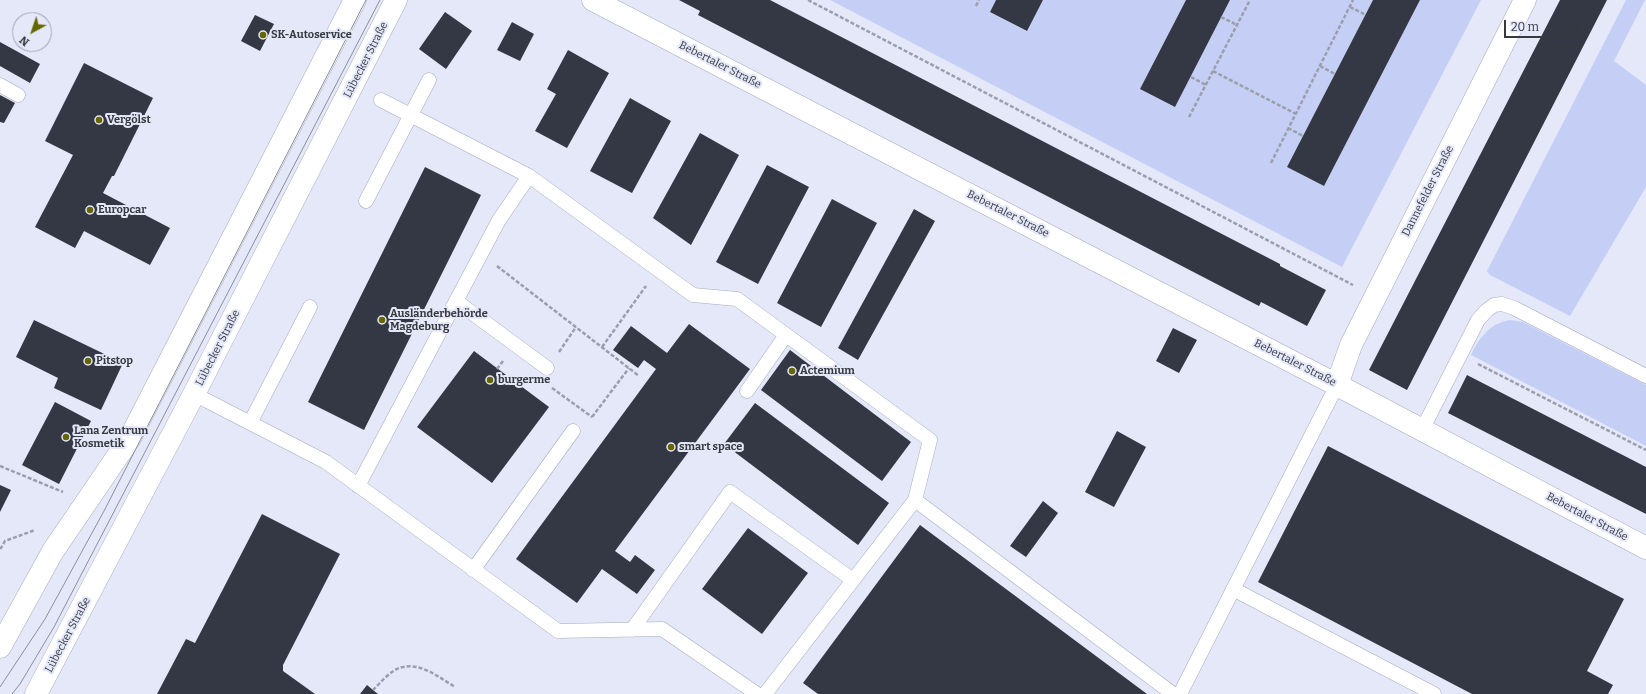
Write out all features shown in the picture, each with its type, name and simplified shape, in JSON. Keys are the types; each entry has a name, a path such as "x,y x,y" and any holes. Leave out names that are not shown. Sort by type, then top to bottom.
{"street":[{"path":"0,647 53,552 130,438 356,0"},
{"name":"Lübecker Straße","path":"36,694 194,394 396,0"},
{"name":"Bebertaler Straße","path":"593,0 1337,385 1646,548"},
{"name":"Dannefelder Straße","path":"1337,385 1351,345 1524,0"}],"lane":[{"path":"366,201 430,80"},
{"path":"0,86 18,95"},
{"path":"381,100 528,176 693,295 737,299 930,440 915,500 765,694"},
{"path":"358,486 499,220 528,176"},
{"path":"456,301 547,368"},
{"path":"1422,430 1474,328 1486,311 1494,305 1502,304 1514,308 1646,376"},
{"path":"250,423 310,307"},
{"path":"747,390 786,335"},
{"path":"915,500 1182,693 1233,588 1337,385"},
{"path":"194,394 326,462 558,631 662,629 757,694"},
{"path":"473,570 573,431"},
{"path":"632,630 730,492 853,580"},
{"path":"1233,588 1434,694"}],"path":[{"path":"808,0 1375,296"},
{"path":"976,6 978,0"},
{"path":"1189,117 1250,0"},
{"path":"1271,163 1353,0"},
{"path":"1350,7 1366,15"},
{"path":"1221,17 1237,25"},
{"path":"1320,66 1335,74"},
{"path":"1213,71 1296,114"},
{"path":"1190,77 1206,85"},
{"path":"1288,128 1303,136"},
{"path":"481,253 639,376"},
{"path":"602,347 658,270"},
{"path":"1460,354 1646,450"},
{"path":"573,431 592,417 629,368"},
{"path":"0,466 65,493"},
{"path":"0,548 2,548 5,542 35,530"},
{"path":"373,690 388,676 402,667 423,668 455,687"}],"shaded area":[{"path":"830,0 996,0 990,12 1026,31 1043,0 1186,0 1140,89 1175,107 1230,0 1373,0 1287,167 1324,186 1420,0 1481,0 1342,267"},
{"path":"1626,0 1645,0 1614,61 1646,85 1646,187 1570,316 1490,275 1487,271"},
{"path":"1510,320 1523,322 1646,385 1646,446 1471,355 1486,332 1497,324"}],"building":[{"path":"679,0 770,0 1280,264 1280,266 1326,290 1307,326 1261,302 1259,306 698,15 700,11"},
{"path":"996,0 1043,0 1027,31 990,12"},
{"path":"1186,0 1230,0 1175,107 1140,89"},
{"path":"1373,0 1420,0 1324,186 1287,167"},
{"path":"1560,0 1607,0 1407,390 1369,370"},
{"path":"445,12 472,31 446,69 419,49"},
{"path":"255,15 274,24 260,51 241,41"},
{"path":"512,22 534,34 520,61 497,50"},
{"path":"0,42 12,49 12,52 18,52 40,64 30,83 0,66"},
{"path":"568,50 609,73 567,148 535,131 556,94 547,89"},
{"path":"84,63 153,98 114,176 112,176 103,193 170,228 150,265 84,231 75,248 35,227 73,155 45,141"},
{"path":"0,95 15,103 4,123 0,122"},
{"path":"630,98 671,121 632,193 590,171"},
{"path":"700,133 739,155 691,245 653,218"},
{"path":"767,165 809,187 758,284 716,262"},
{"path":"425,167 481,195 364,430 308,402"},
{"path":"832,199 877,223 821,327 777,303"},
{"path":"914,209 935,221 858,360 838,348"},
{"path":"34,320 123,363 101,410 54,388 58,378 16,357"},
{"path":"689,324 750,369 615,551 630,562 635,555 655,570 637,594 602,569 577,603 516,559 656,369 644,360 638,368 613,350 631,326 667,353"},
{"path":"1173,328 1197,340 1179,373 1156,361"},
{"path":"790,350 911,442 882,481 761,390"},
{"path":"474,351 549,407 492,483 417,427"},
{"path":"1467,375 1646,467 1646,514 1448,413"},
{"path":"55,402 91,421 59,484 22,465"},
{"path":"755,403 889,503 858,545 724,444"},
{"path":"1117,431 1146,447 1114,507 1085,492"},
{"path":"1328,446 1624,599 1587,671 1613,685 1608,694 1472,694 1258,582"},
{"path":"0,485 11,490 0,512"},
{"path":"1043,501 1058,513 1026,557 1010,546"},
{"path":"262,514 340,554 283,665 283,671 315,694 157,694 186,639 195,643"},
{"path":"920,525 1147,694 818,694 803,683"},
{"path":"748,528 808,573 762,634 702,589"},
{"path":"367,685 373,690 378,694 360,694"}],"tram line":[{"path":"0,687 45,619 104,511 366,0"},
{"path":"12,694 20,684 54,627 380,0"}],"place":[{"name":"SK-Autoservice","path":"263,35"},
{"name":"Vergölst","path":"99,120"},
{"name":"Europcar","path":"90,210"},
{"name":"Ausländerbehörde Magdeburg","path":"382,320"},
{"name":"Pitstop","path":"88,361"},
{"name":"Actemium","path":"792,371"},
{"name":"burgerme","path":"490,380"},
{"name":"Lana Zentrum Kosmetik","path":"66,437"},
{"name":"smart space","path":"671,447"}]}
